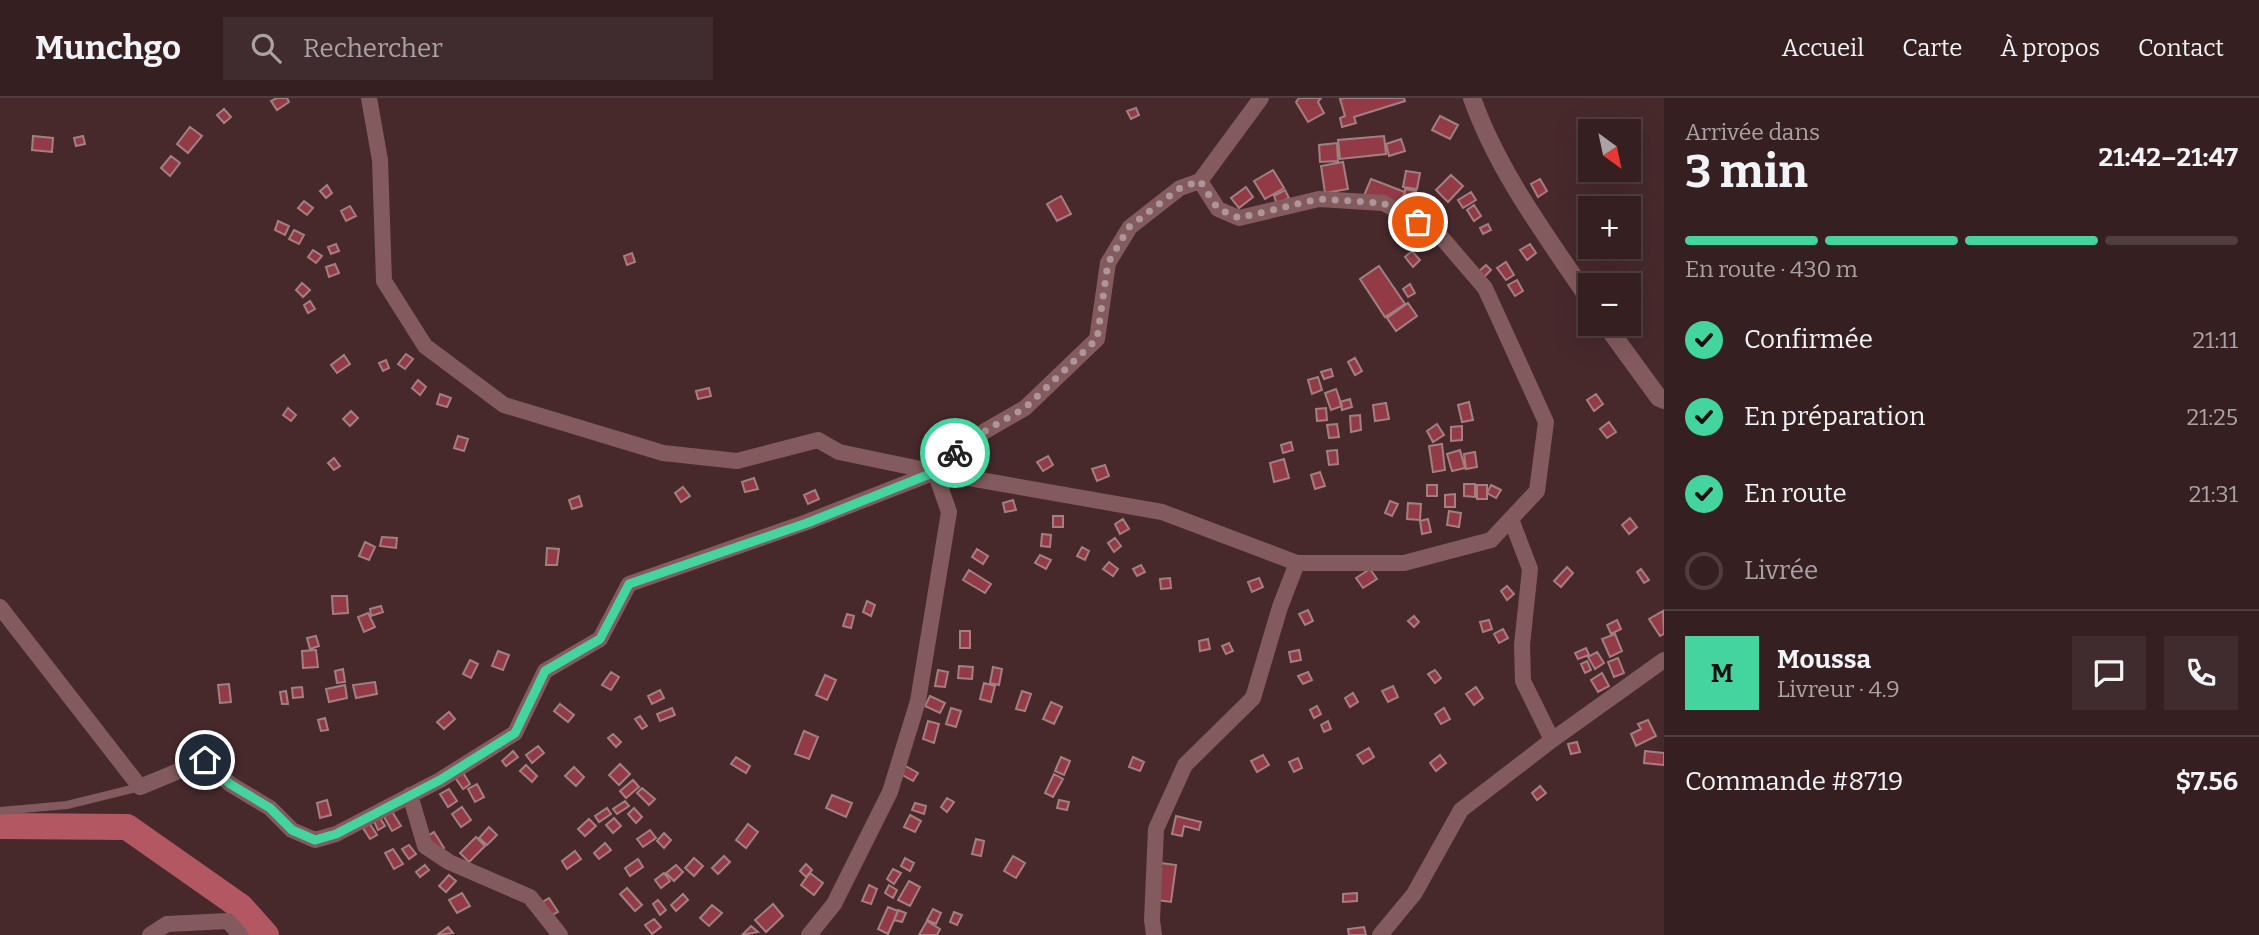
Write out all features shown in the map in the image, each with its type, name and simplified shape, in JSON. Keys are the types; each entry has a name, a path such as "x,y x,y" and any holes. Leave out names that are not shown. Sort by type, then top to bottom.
{"street":[{"path":"369,98 380,160 384,281 425,346 503,405 663,453 737,461 818,440 839,452 935,472 1162,512 1297,563 1404,563 1492,540 1536,491 1546,422 1485,288 1436,231 1383,203 1318,199 1239,218 1228,216 1218,209 1200,181"},
{"path":"0,607 140,787 205,760 230,784 270,808 292,830 315,840 336,834 410,795 515,733 545,671 600,639 629,584 807,523 935,472 966,442 1025,408 1097,339 1108,263 1129,227 1180,188 1200,181 1261,98"},
{"path":"1472,98 1483,128 1523,200 1578,282"},
{"path":"1614,336 1659,398 1664,400"},
{"path":"809,935 834,904 890,792 918,702 949,512 935,472"},
{"path":"1511,519 1530,569 1522,645 1523,681 1552,740"},
{"path":"1154,935 1152,920 1156,829 1185,765 1253,698 1280,607 1297,563"},
{"path":"1381,935 1414,894 1461,810 1552,740 1664,660"},
{"path":"410,795 425,846 449,862 530,897 560,935"},
{"path":"150,935 167,924 228,921 240,935"}],"lane":[{"path":"0,811 67,805 140,787"}],"building":[{"path":"287,98 289,102 277,110 271,101"},
{"path":"1299,98 1321,98 1318,102 1324,113 1308,122 1296,102"},
{"path":"1404,98 1405,101 1354,117 1356,123 1342,127 1340,118 1345,116 1340,99"},
{"path":"1136,108 1139,115 1131,119 1127,111"},
{"path":"224,109 231,117 224,123 217,115"},
{"path":"1440,116 1458,125 1450,139 1432,130"},
{"path":"190,127 202,136 188,153 177,144"},
{"path":"33,136 53,138 52,152 32,150"},
{"path":"83,136 85,144 76,146 74,138"},
{"path":"1384,136 1386,154 1340,159 1338,140"},
{"path":"1401,139 1405,151 1389,156 1386,144"},
{"path":"1337,143 1338,161 1320,162 1319,145"},
{"path":"171,156 180,163 170,176 161,168"},
{"path":"1343,162 1348,189 1325,193 1321,166"},
{"path":"1273,170 1284,188 1265,199 1254,181"},
{"path":"1406,171 1420,173 1417,189 1403,187"},
{"path":"1451,175 1463,186 1448,202 1436,190"},
{"path":"1371,179 1405,192 1397,212 1363,198"},
{"path":"1540,179 1547,191 1538,197 1531,184"},
{"path":"327,185 332,193 326,198 320,191"},
{"path":"1246,187 1253,197 1239,208 1231,198"},
{"path":"1405,189 1416,191 1414,211 1403,210"},
{"path":"1285,190 1289,198 1277,204 1274,196"},
{"path":"1471,192 1476,200 1463,208 1458,200"},
{"path":"1061,196 1071,214 1057,221 1047,204"},
{"path":"304,201 313,208 307,215 298,208"},
{"path":"1474,205 1481,216 1474,221 1467,210"},
{"path":"350,206 356,216 346,221 341,211"},
{"path":"278,221 289,226 285,235 275,230"},
{"path":"1488,224 1491,230 1483,234 1480,228"},
{"path":"294,230 304,235 299,244 289,239"},
{"path":"336,244 339,251 331,254 328,247"},
{"path":"1530,244 1536,253 1527,260 1520,250"},
{"path":"313,250 322,256 316,263 308,257"},
{"path":"1412,251 1420,260 1413,267 1405,257"},
{"path":"632,253 635,262 627,265 624,256"},
{"path":"1506,262 1514,275 1506,280 1497,268"},
{"path":"335,264 339,273 329,277 326,267"},
{"path":"1486,265 1491,270 1480,281 1475,275"},
{"path":"1379,266 1405,304 1385,317 1360,279"},
{"path":"1517,280 1523,291 1515,296 1508,285"},
{"path":"302,283 310,290 303,297 296,290"},
{"path":"1410,284 1415,293 1408,297 1403,289"},
{"path":"310,301 315,309 308,313 304,305"},
{"path":"1408,303 1417,316 1396,331 1387,318"},
{"path":"406,354 413,359 405,369 398,364"},
{"path":"344,355 350,364 337,373 331,365"},
{"path":"1355,358 1362,371 1355,375 1348,362"},
{"path":"386,360 389,368 383,371 379,363"},
{"path":"1331,369 1333,376 1324,379 1321,372"},
{"path":"1318,377 1322,390 1312,394 1308,380"},
{"path":"418,380 426,387 420,395 412,388"},
{"path":"709,388 711,396 698,399 696,391"},
{"path":"1336,389 1342,406 1331,410 1325,393"},
{"path":"440,394 451,398 447,407 437,404"},
{"path":"1596,394 1603,404 1594,411 1587,400"},
{"path":"1350,399 1352,407 1342,410 1340,402"},
{"path":"1469,402 1473,420 1462,422 1458,405"},
{"path":"1386,403 1389,419 1375,421 1373,405"},
{"path":"288,408 296,415 291,421 283,415"},
{"path":"1326,408 1327,420 1317,421 1316,409"},
{"path":"351,411 358,418 350,426 343,419"},
{"path":"1360,415 1361,430 1351,432 1350,416"},
{"path":"1609,422 1616,432 1607,438 1600,429"},
{"path":"1337,424 1339,437 1329,438 1327,425"},
{"path":"1437,424 1444,435 1433,442 1427,431"},
{"path":"1462,426 1462,440 1451,441 1451,427"},
{"path":"458,436 468,439 464,451 454,448"},
{"path":"1291,442 1293,450 1283,453 1281,445"},
{"path":"1442,444 1445,470 1433,472 1429,446"},
{"path":"1337,450 1338,464 1329,465 1327,451"},
{"path":"1460,450 1465,468 1452,471 1447,454"},
{"path":"1475,452 1477,467 1466,469 1464,454"},
{"path":"1048,456 1053,465 1043,471 1037,462"},
{"path":"334,458 340,466 334,470 328,463"},
{"path":"1284,459 1289,478 1274,482 1270,463"},
{"path":"1105,465 1109,476 1097,481 1092,469"},
{"path":"1320,472 1325,486 1315,489 1311,475"},
{"path":"754,478 758,489 745,492 742,482"},
{"path":"1464,484 1475,484 1475,497 1464,496"},
{"path":"1427,485 1437,485 1437,496 1427,496"},
{"path":"1477,485 1487,485 1487,499 1477,499"},
{"path":"1491,485 1501,490 1496,498 1487,493"},
{"path":"683,487 690,496 681,502 675,493"},
{"path":"815,490 819,499 808,504 804,495"},
{"path":"1455,494 1455,507 1445,507 1445,495"},
{"path":"579,496 582,506 572,509 569,500"},
{"path":"1013,500 1016,510 1005,512 1003,503"},
{"path":"1390,501 1398,504 1392,516 1385,513"},
{"path":"1408,503 1421,504 1420,520 1407,519"},
{"path":"1449,511 1461,513 1459,527 1447,525"},
{"path":"1053,516 1063,516 1063,527 1053,527"},
{"path":"1630,518 1637,527 1629,534 1622,525"},
{"path":"1123,519 1129,529 1120,534 1115,524"},
{"path":"1428,519 1431,532 1422,534 1420,521"},
{"path":"1042,534 1051,535 1050,547 1041,546"},
{"path":"382,537 397,538 396,548 380,546"},
{"path":"1115,538 1121,546 1114,552 1108,543"},
{"path":"365,542 375,547 369,560 359,556"},
{"path":"1082,547 1089,551 1085,560 1077,556"},
{"path":"547,548 559,549 557,565 546,565"},
{"path":"977,549 988,556 983,564 972,557"},
{"path":"1040,555 1051,560 1046,569 1035,563"},
{"path":"1109,562 1118,569 1113,576 1103,569"},
{"path":"1141,565 1145,572 1137,576 1133,569"},
{"path":"1567,567 1573,573 1561,587 1554,581"},
{"path":"1370,569 1377,579 1363,588 1356,578"},
{"path":"1641,569 1649,580 1644,583 1637,572"},
{"path":"969,570 991,584 985,593 963,580"},
{"path":"1170,578 1171,588 1161,589 1160,579"},
{"path":"1259,578 1263,587 1252,592 1248,582"},
{"path":"1507,586 1514,594 1507,600 1501,591"},
{"path":"332,596 347,596 348,613 333,614"},
{"path":"867,601 875,605 871,616 863,612"},
{"path":"381,606 383,612 371,616 370,609"},
{"path":"1308,610 1313,621 1305,625 1299,614"},
{"path":"1663,611 1664,634 1660,636 1649,619"},
{"path":"368,613 375,627 364,632 358,617"},
{"path":"847,614 854,616 851,628 843,626"},
{"path":"1414,616 1419,622 1414,627 1408,621"},
{"path":"1489,620 1492,629 1483,632 1480,622"},
{"path":"1617,620 1621,629 1611,634 1607,625"},
{"path":"1503,629 1508,638 1499,643 1494,634"},
{"path":"960,631 970,631 970,648 960,648"},
{"path":"1615,634 1622,651 1610,657 1602,639"},
{"path":"316,636 319,646 310,649 307,638"},
{"path":"1208,639 1210,649 1200,651 1199,641"},
{"path":"1229,643 1233,651 1226,654 1222,646"},
{"path":"1586,648 1589,655 1578,659 1575,653"},
{"path":"316,650 318,667 303,668 302,651"},
{"path":"1299,650 1301,660 1291,662 1289,652"},
{"path":"498,651 509,655 503,670 492,666"},
{"path":"1597,652 1604,663 1595,669 1588,657"},
{"path":"1618,658 1624,673 1614,677 1608,662"},
{"path":"470,660 478,664 471,678 463,674"},
{"path":"1587,661 1591,670 1585,673 1581,664"},
{"path":"959,666 973,667 972,679 958,678"},
{"path":"993,667 1002,669 999,685 990,683"},
{"path":"343,669 345,682 337,683 335,671"},
{"path":"938,670 948,672 945,687 935,686"},
{"path":"1435,670 1441,678 1435,683 1428,674"},
{"path":"611,672 619,677 611,690 602,685"},
{"path":"1308,672 1312,680 1303,684 1298,676"},
{"path":"1602,673 1609,686 1598,692 1591,680"},
{"path":"825,675 836,680 827,700 816,695"},
{"path":"375,682 377,694 356,698 353,685"},
{"path":"984,683 995,686 991,702 980,699"},
{"path":"229,684 231,702 220,703 218,685"},
{"path":"345,685 347,698 329,702 326,689"},
{"path":"1393,686 1398,697 1388,702 1382,691"},
{"path":"302,687 303,697 293,698 292,688"},
{"path":"1476,687 1483,698 1474,705 1466,694"},
{"path":"660,690 664,698 652,704 648,696"},
{"path":"286,691 288,704 282,704 280,692"},
{"path":"1022,691 1031,694 1025,711 1016,709"},
{"path":"1353,693 1358,702 1350,707 1345,698"},
{"path":"930,696 945,703 940,713 925,706"},
{"path":"1051,702 1062,707 1054,724 1043,719"},
{"path":"560,704 574,715 568,722 554,711"},
{"path":"1317,706 1321,714 1314,718 1310,710"},
{"path":"672,708 675,715 660,721 657,714"},
{"path":"951,708 961,711 956,727 946,724"},
{"path":"1444,708 1450,719 1441,724 1435,714"},
{"path":"449,712 455,719 444,729 437,722"},
{"path":"640,716 647,726 642,729 635,719"},
{"path":"325,718 328,730 321,731 318,720"},
{"path":"1648,720 1656,736 1636,746 1631,734 1641,729 1638,724"},
{"path":"928,721 939,724 934,743 923,739"},
{"path":"1328,721 1331,729 1324,732 1321,725"},
{"path":"804,731 818,737 809,759 795,754"},
{"path":"613,734 621,742 616,747 608,738"},
{"path":"1577,742 1580,752 1571,754 1568,744"},
{"path":"538,746 544,753 532,763 526,755"},
{"path":"1369,748 1374,757 1363,764 1357,755"},
{"path":"513,751 518,757 506,766 502,761"},
{"path":"1645,751 1664,753 1664,765 1644,763"},
{"path":"1263,755 1269,765 1257,772 1251,761"},
{"path":"1440,755 1446,763 1436,771 1430,763"},
{"path":"736,757 750,766 746,773 731,764"},
{"path":"1061,757 1070,761 1064,775 1055,771"},
{"path":"1133,757 1144,762 1140,771 1129,767"},
{"path":"1298,758 1302,768 1294,772 1289,762"},
{"path":"620,764 630,774 619,785 609,775"},
{"path":"526,765 537,776 532,782 520,771"},
{"path":"904,765 918,773 913,781 899,773"},
{"path":"574,767 584,777 576,786 565,776"},
{"path":"462,771 470,784 463,789 454,776"},
{"path":"1054,774 1063,779 1053,797 1045,793"},
{"path":"633,780 639,787 626,798 620,791"},
{"path":"477,784 484,797 475,802 468,789"},
{"path":"1540,786 1546,793 1537,800 1532,793"},
{"path":"642,788 655,799 649,805 637,793"},
{"path":"449,789 457,801 448,807 440,794"},
{"path":"832,795 852,803 846,817 826,808"},
{"path":"947,798 954,802 947,812 941,807"},
{"path":"327,800 331,815 320,818 317,803"},
{"path":"1059,800 1069,802 1067,810 1057,808"},
{"path":"625,801 629,806 617,814 613,809"},
{"path":"915,803 926,806 924,814 912,810"},
{"path":"462,807 471,820 461,827 452,814"},
{"path":"607,808 611,814 599,822 595,816"},
{"path":"634,808 642,817 636,823 628,814"},
{"path":"391,810 401,826 392,831 383,815"},
{"path":"910,815 921,821 915,832 904,827"},
{"path":"1176,816 1201,822 1199,830 1184,826 1182,836 1172,834"},
{"path":"380,818 385,826 378,830 374,821"},
{"path":"614,818 621,826 613,833 606,825"},
{"path":"589,819 596,826 585,836 578,829"},
{"path":"370,824 377,835 370,839 363,828"},
{"path":"748,824 758,832 746,848 736,840"},
{"path":"489,827 497,835 487,845 479,838"},
{"path":"650,830 656,838 643,847 637,839"},
{"path":"434,832 444,848 434,854 425,838"},
{"path":"664,833 671,840 664,848 657,841"},
{"path":"476,837 485,846 469,862 460,853"},
{"path":"976,839 984,841 981,856 972,854"},
{"path":"605,843 611,850 599,859 594,853"},
{"path":"409,845 416,854 409,859 402,849"},
{"path":"393,849 403,864 394,869 385,853"},
{"path":"575,851 581,859 567,869 562,861"},
{"path":"724,856 730,862 718,874 712,868"},
{"path":"1013,856 1025,863 1016,878 1004,871"},
{"path":"694,858 703,866 694,876 685,868"},
{"path":"905,858 914,863 910,871 901,866"},
{"path":"638,859 643,867 630,876 625,868"},
{"path":"1161,863 1176,865 1171,902 1156,900"},
{"path":"806,864 812,870 806,877 800,871"},
{"path":"425,865 429,870 420,877 416,872"},
{"path":"676,865 683,872 674,881 666,873"},
{"path":"893,869 901,873 894,884 887,879"},
{"path":"664,873 670,881 661,888 655,880"},
{"path":"810,873 823,883 814,895 801,885"},
{"path":"449,875 456,881 446,892 439,886"},
{"path":"909,881 920,887 910,906 898,900"},
{"path":"869,885 877,889 871,904 862,901"},
{"path":"889,885 897,890 893,898 885,893"},
{"path":"627,888 642,905 635,911 620,894"},
{"path":"462,893 470,906 457,913 449,900"},
{"path":"1357,893 1357,901 1343,902 1343,894"},
{"path":"683,894 688,900 676,911 671,905"},
{"path":"549,898 558,912 547,918 539,904"},
{"path":"658,900 666,910 660,915 653,904"},
{"path":"773,904 783,916 766,932 755,920"},
{"path":"712,905 722,913 709,926 700,918"},
{"path":"888,907 898,911 888,934 878,929"},
{"path":"933,909 941,913 936,924 927,920"},
{"path":"898,910 906,913 902,922 894,920"},
{"path":"954,912 962,915 957,925 950,922"},
{"path":"654,919 661,927 652,934 645,925"},
{"path":"927,921 940,929 937,935 919,935"},
{"path":"751,926 758,932 742,935"},
{"path":"448,927 453,933 437,935"},
{"path":"1364,927 1366,935 1349,935 1348,929"}],"waterway":[{"path":"0,826 127,827 241,907 266,935"}],"way so far":[{"path":"955,453 966,442 1025,408 1097,339 1108,263 1129,227 1180,188 1200,181 1218,209 1228,216 1239,218 1318,199 1383,203 1418,222"}],"route":[{"path":"205,760 230,784 270,808 292,830 315,840 336,834 362,818 440,780 515,733 545,671 600,639 629,584 807,523 935,472 955,453"}]}
